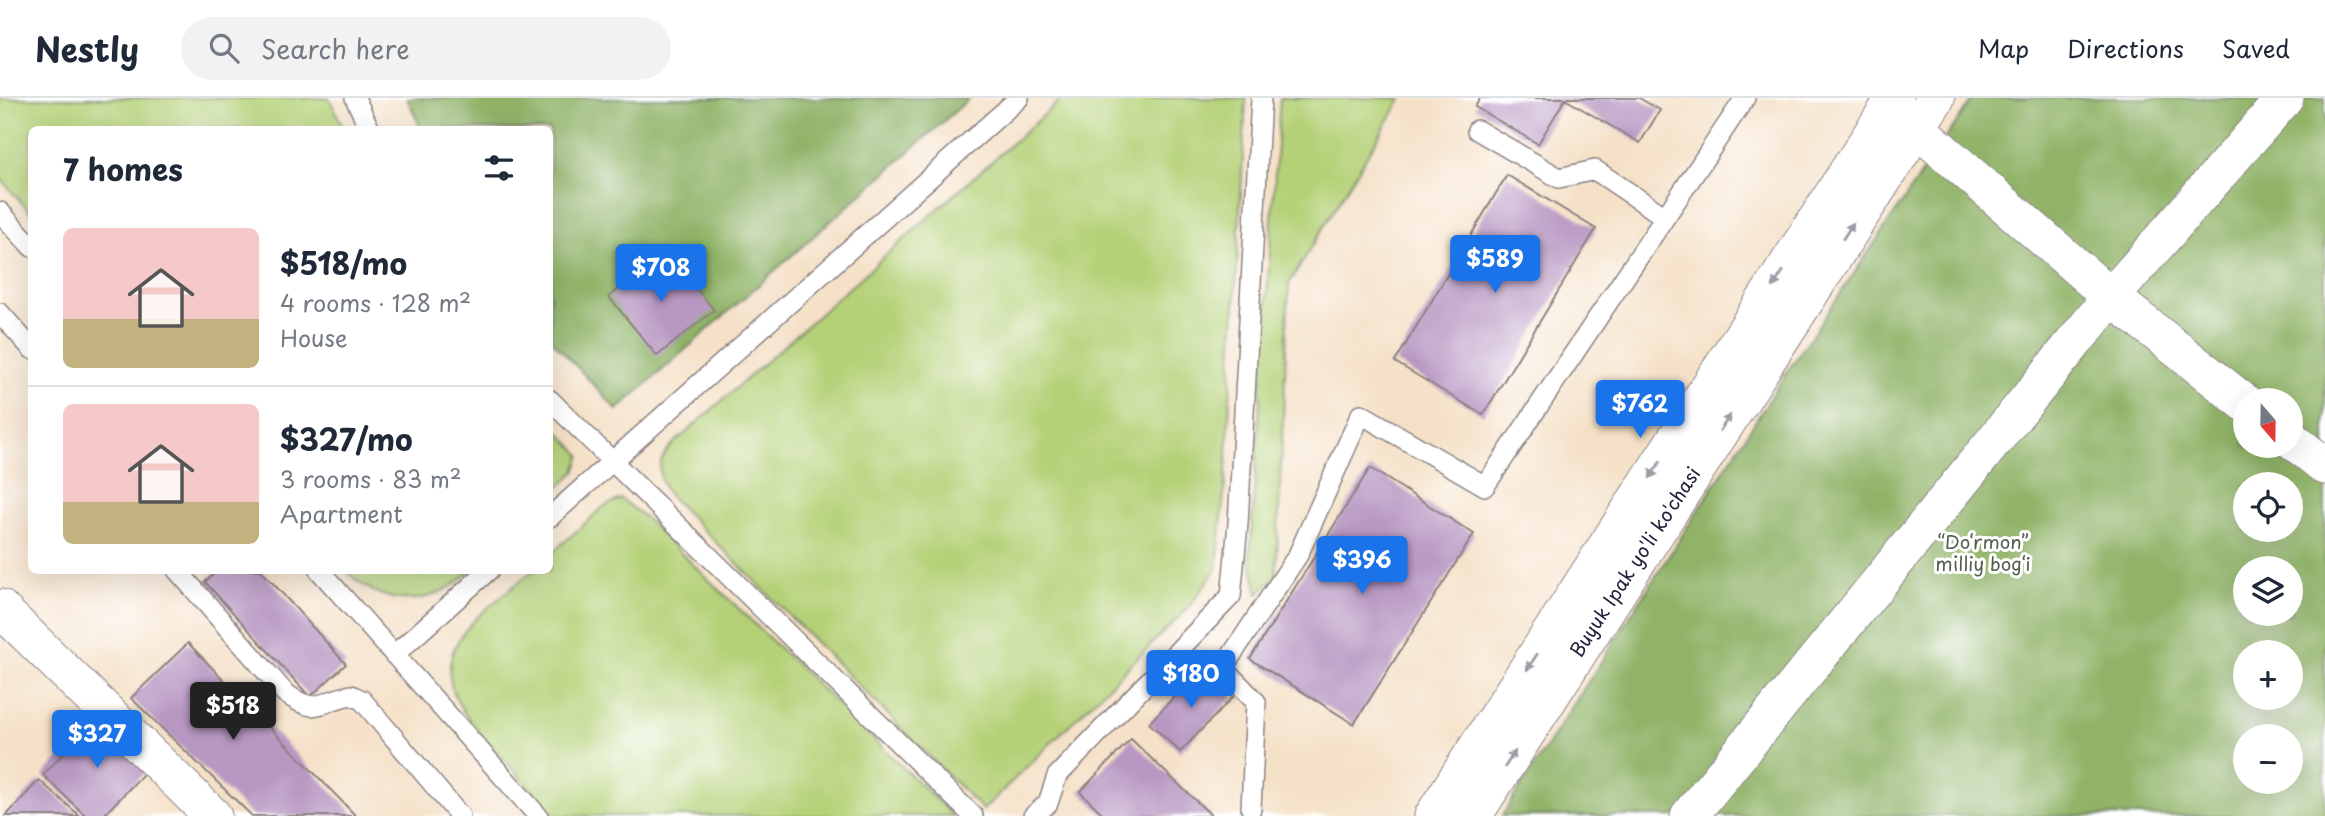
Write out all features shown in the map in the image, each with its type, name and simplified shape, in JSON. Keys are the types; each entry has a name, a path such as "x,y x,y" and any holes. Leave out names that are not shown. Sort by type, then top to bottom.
{"street":[{"path":"1689,816 2111,297 2285,98"},
{"path":"1909,107 2111,297 2233,394"},
{"name":"Buyuk Ipak yo'li ko'chasi","path":"1452,813 1909,107"},
{"path":"2303,449 2325,466"},
{"path":"0,608 194,809"}],"lane":[{"path":"355,98 368,126"},
{"path":"553,514 1019,98"},
{"path":"1033,816 1048,803 1057,776 1231,596 1238,524 1261,98"},
{"path":"1251,810 1256,702 1223,668 1298,555 1361,414 1485,486 1745,98"},
{"path":"1477,130 1559,178 1595,170 1665,217"},
{"path":"0,212 28,243"},
{"path":"0,313 28,344"},
{"path":"553,403 973,816"},
{"path":"181,574 285,693 303,707 316,707 352,695 362,700 460,816"},
{"path":"323,574 538,816"},
{"path":"394,655 485,574"}],"green space":[{"path":"0,98 329,98 343,126 28,126 28,210 0,178"},
{"path":"407,98 970,98 617,410 553,341 553,126 420,126"},
{"path":"1063,98 1246,98 1226,474 1217,568 1188,608 983,810 667,493 661,480 660,468 663,457 672,445"},
{"path":"1280,98 1402,98 1289,284 1276,577 1258,594 1250,556"},
{"name":"“Do‘rmon” milliy bog‘i","path":"1973,98 2325,98 2325,816 1502,816 1783,378"},
{"path":"553,426 581,455 575,472 553,493"},
{"path":"621,499 643,516 953,816 555,816 465,714 451,683 450,667 454,650 464,632 479,615 528,574 553,574 553,552 603,507"},
{"path":"349,574 467,574 440,592 408,600 377,593"}],"building":[{"path":"1480,98 1639,98 1660,110 1640,143 1565,99 1538,144 1475,107"},
{"path":"1507,175 1596,229 1483,415 1395,362"},
{"path":"665,251 714,310 657,356 609,297"},
{"path":"1370,468 1474,534 1354,724 1250,659"},
{"path":"214,574 265,574 346,664 310,697 205,582"},
{"path":"188,643 356,816 252,816 131,698"},
{"path":"1202,668 1233,697 1180,752 1149,723"},
{"path":"99,716 151,766 103,816 86,816 43,775"},
{"path":"1131,739 1212,816 1105,816 1080,792"},
{"path":"39,780 80,816 6,816"}]}
